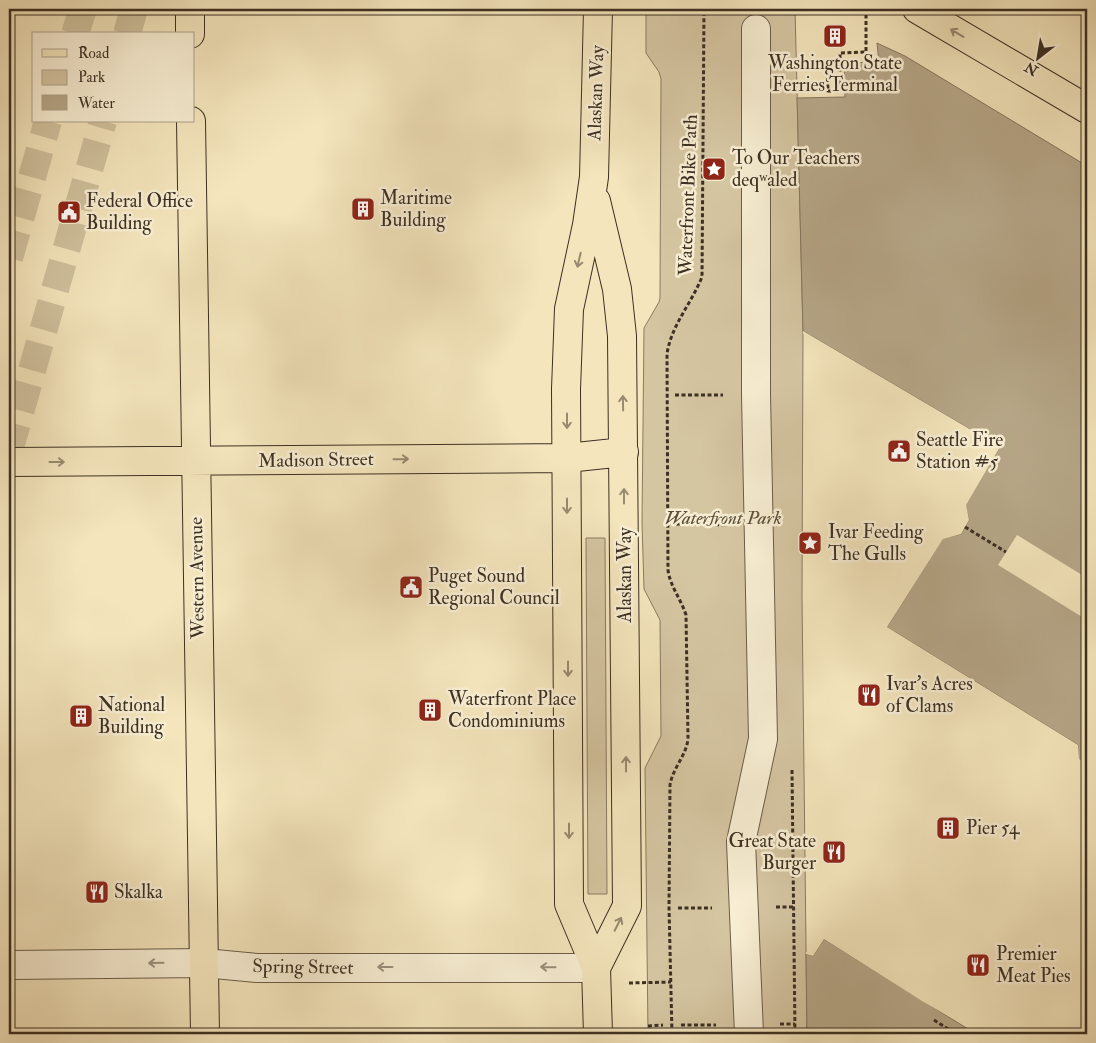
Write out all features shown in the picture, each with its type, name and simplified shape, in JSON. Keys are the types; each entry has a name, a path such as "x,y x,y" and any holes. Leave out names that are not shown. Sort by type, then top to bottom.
{"main road":[{"path":"190,9 190,32"},
{"name":"Alaskan Way","path":"598,9 594,177 587,225 569,309 567,458 569,904 596,968 598,1034"},
{"path":"917,9 1087,109"},
{"name":"Western Avenue","path":"191,122 205,1034"},
{"name":"Alaskan Way","path":"594,177 598,214 620,312 624,452 627,906 596,968"},
{"name":"Madison Street","path":"9,462 567,458 624,452"}],"street":[{"path":"749,1034 741,842 763,739 756,394 756,29"},
{"name":"Spring Street","path":"9,965 204,963 257,968 596,968"}],"path":[{"name":"Waterfront Bike Path","path":"672,1034 669,907 670,785 671,778 685,753 688,738 686,615 682,602 670,581 668,570 667,354 672,333 702,277 704,9"},
{"path":"827,64 828,91 840,92 840,53 866,52 866,9"},
{"path":"965,527 1006,552"},
{"path":"647,982 671,982"},
{"path":"934,1020 956,1034"},
{"path":"648,1026 663,1025"}],"green space":[{"name":"Waterfront Park","path":"646,9 795,9 803,331 802,596 807,1034 648,1034 645,768 661,736 660,620 644,589 642,523 644,328 660,298 661,79 659,72 646,53"},
{"path":"586,538 605,538 607,894 588,894"}],"water":[{"path":"877,43 905,56 1087,166 1087,764 1078,759 1078,745 887,627 943,538 961,534 969,520 965,505 1000,447 803,331 797,98 845,97 844,63 879,62"},
{"path":"824,939 976,1034 807,1034 806,954 813,956"}],"pier":[{"path":"803,331 1000,447 966,505 969,520 961,534 943,539 887,627 1078,745 1079,759 1087,764 1087,767 1076,760 1076,747 884,628 941,537 959,532 966,520 963,504 997,448 803,334"},
{"path":"1017,535 1087,578 1087,620 998,565"},
{"path":"825,937 979,1034 922,1001 824,939 813,956 806,954 806,952 812,953 822,938"}],"tunnel":[{"path":"76,32 83,9"},
{"path":"128,32 134,9"},
{"path":"9,258 48,122"},
{"path":"9,451 103,122"}],"place":[{"name":"Washington State Ferries Terminal","path":"835,36"},
{"name":"To Our Teachers deqʷaled","path":"714,169"},
{"name":"Maritime Building","path":"363,209"},
{"name":"Federal Office Building","path":"69,212"},
{"name":"Seattle Fire Station #5","path":"899,451"},
{"name":"Ivar Feeding The Gulls","path":"810,543"},
{"name":"Puget Sound Regional Council","path":"411,587"},
{"name":"Ivar's Acres of Clams","path":"869,695"},
{"name":"Waterfront Place Condominiums","path":"430,710"},
{"name":"National Building","path":"81,716"},
{"name":"Pier 54","path":"948,828"},
{"name":"Great State Burger","path":"834,852"},
{"name":"Skalka","path":"97,892"},
{"name":"Premier Meat Pies","path":"978,965"}]}
